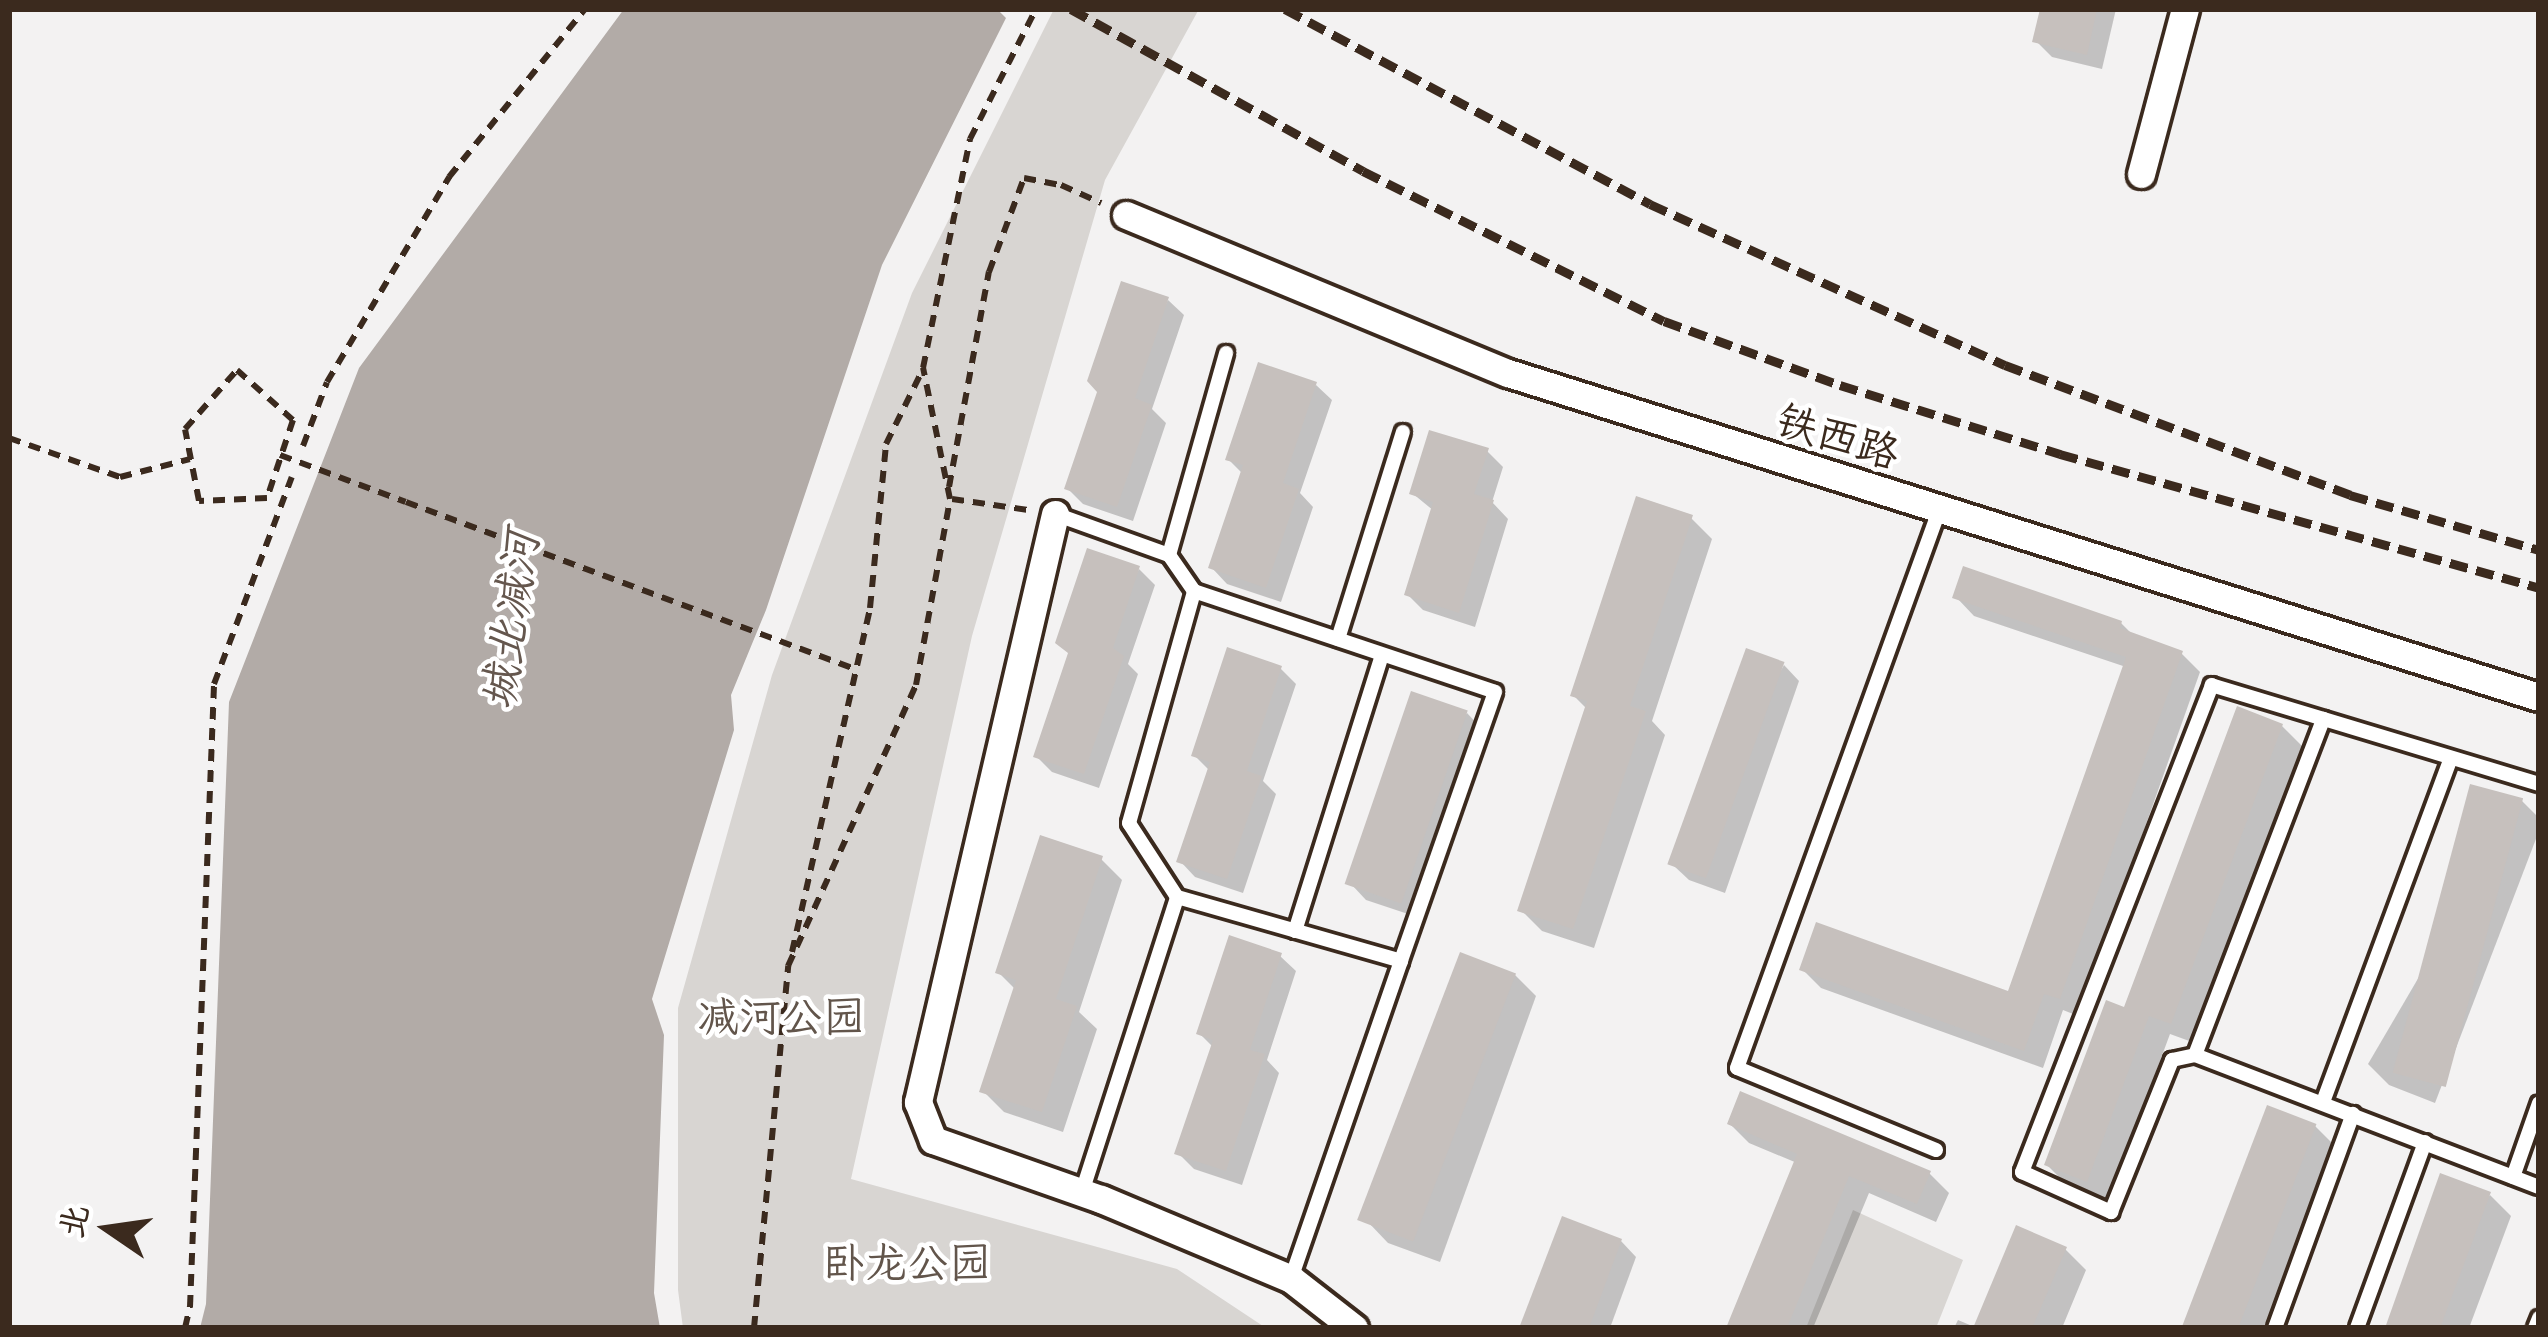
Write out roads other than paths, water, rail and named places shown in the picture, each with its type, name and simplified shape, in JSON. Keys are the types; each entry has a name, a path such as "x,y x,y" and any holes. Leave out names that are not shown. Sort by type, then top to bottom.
{"street":[{"path":"2141,174 2185,9"},
{"name":"铁西路","path":"1126,214 1508,374 2539,697"},
{"path":"1055,514 918,1102 933,1140 1082,1192 1291,1279 1354,1328"}],"lane":[{"path":"1169,555 1226,353"},
{"path":"1338,639 1403,432"},
{"path":"1936,1150 1737,1068 1939,511"},
{"path":"1055,514 1169,555 1194,591 1495,692 1291,1279"},
{"path":"1194,591 1129,823 1177,897 1401,961"},
{"path":"1295,931 1382,655"},
{"path":"2539,784 2212,685 2022,1172 2111,1212 2172,1060 2195,1055 2539,1186"},
{"path":"2195,1055 2323,719"},
{"path":"2323,1102 2451,758"},
{"path":"1082,1192 1177,897"},
{"path":"2513,1177 2539,1103"},
{"path":"2275,1328 2353,1114"},
{"path":"2357,1328 2425,1142"},
{"path":"2535,1328 2539,1318"}],"water":[{"name":"城北减河","path":"624,9 997,9 1006,18 882,265 766,610 731,695 734,730 652,999 664,1035 654,1293 660,1328 200,1328 206,1304 229,702 359,368"}],"railway":[{"path":"1071,9 1363,171 1664,321 1840,385 2060,454 2539,588"},
{"path":"1285,9 1650,204 2005,365 2350,495 2539,550"}],"park label":[{"name":"减河公园","path":"781,1016"},
{"name":"卧龙公园","path":"907,1262"}]}
